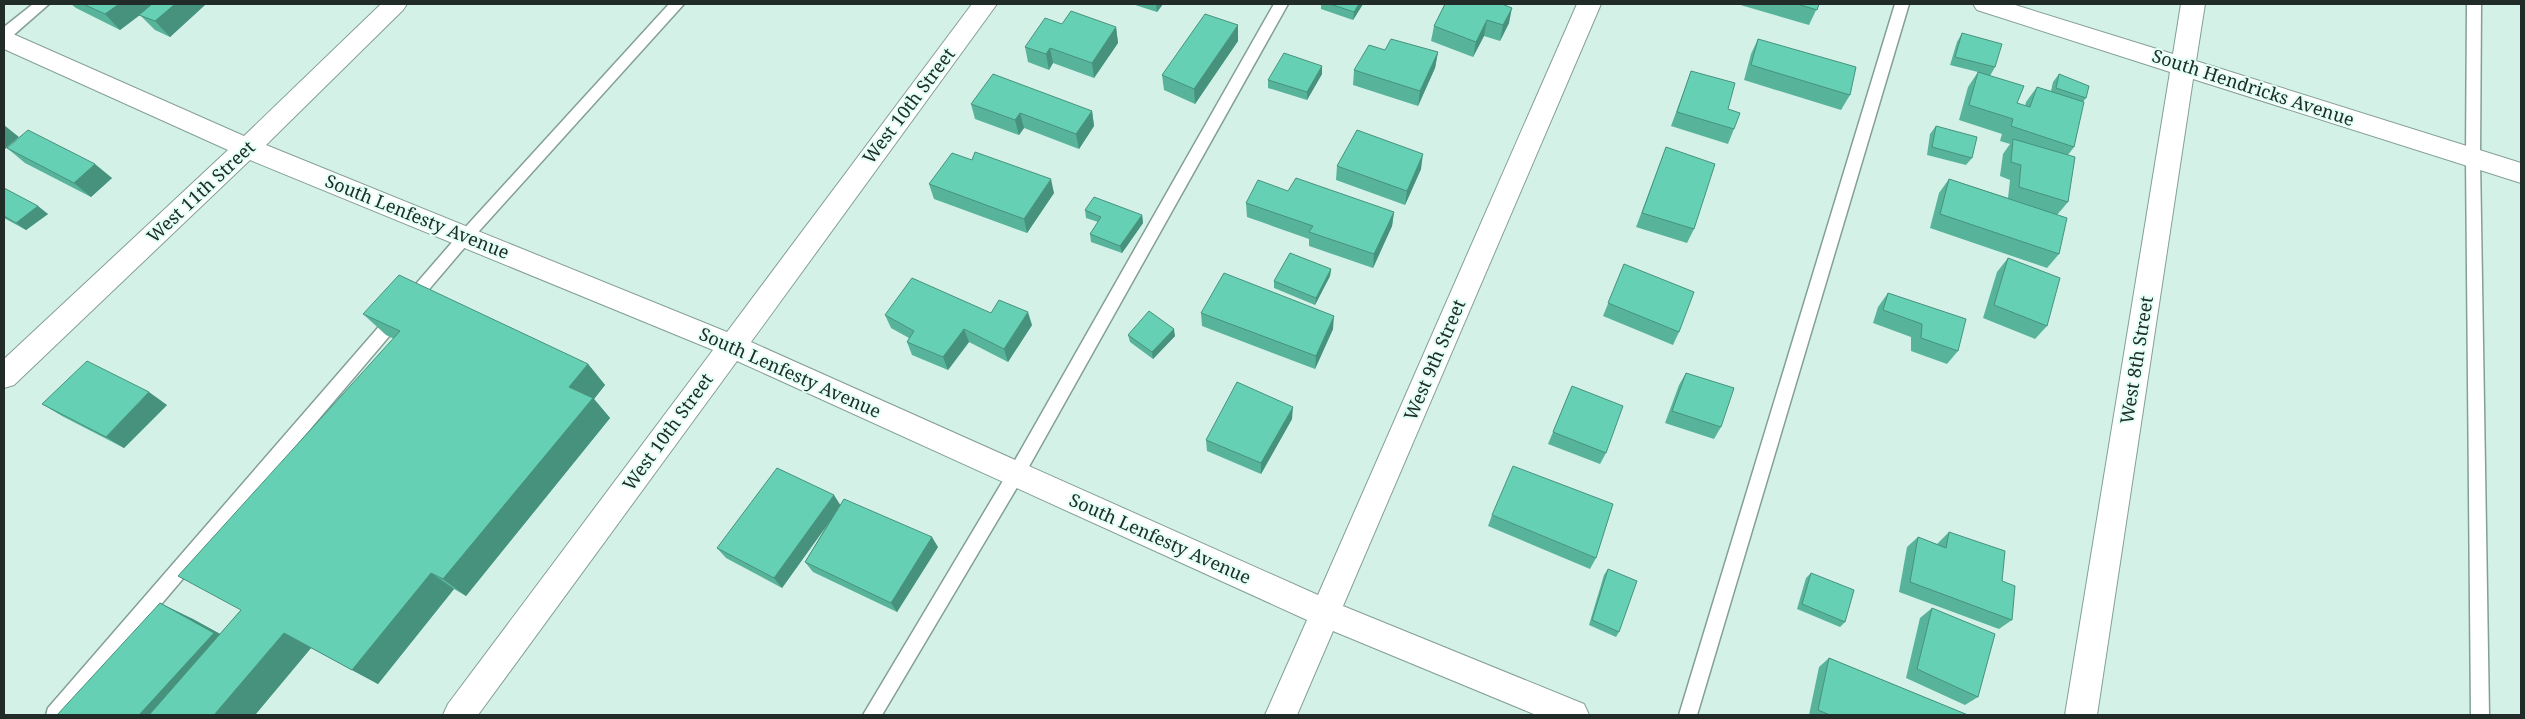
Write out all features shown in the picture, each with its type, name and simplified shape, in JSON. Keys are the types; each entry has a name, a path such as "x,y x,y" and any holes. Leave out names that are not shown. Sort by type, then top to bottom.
{"street":[{"name":"West 11th Street","path":"4,376 247,148 395,4"},
{"name":"West 10th Street","path":"459,715 985,4"},
{"name":"West 9th Street","path":"1281,715 1589,4"},
{"name":"South Hendricks Avenue","path":"1985,4 2521,173"},
{"name":"West 8th Street","path":"2080,715 2193,4"},
{"name":"South Lenfesty Avenue","path":"4,37 247,148 732,346 1326,614 1573,715"}],"lane":[{"path":"4,37 42,4"},
{"path":"55,715 466,236 677,4"},
{"path":"872,715 1016,474 1281,4"},
{"path":"1688,715 1902,4"},
{"path":"2474,4 2473,158 2480,715"}],"building":[{"path":"83,4 119,4 105,14"},
{"path":"152,4 175,4 155,21 139,15"},
{"path":"1330,4 1359,4 1354,12"},
{"path":"1445,4 1502,4 1512,8 1503,25 1487,20 1476,42 1434,26"},
{"path":"1797,4 1819,4 1817,10"},
{"path":"1071,11 1116,27 1092,63 1050,48 1046,54 1025,47 1045,18 1062,24"},
{"path":"1205,14 1238,25 1194,89 1162,75"},
{"path":"1962,33 2002,44 1995,67 1955,57"},
{"path":"1391,39 1438,52 1420,91 1354,70 1369,45 1385,50"},
{"path":"1758,39 1856,67 1850,95 1751,65"},
{"path":"1284,53 1322,66 1307,92 1268,80"},
{"path":"1691,71 1735,83 1728,109 1740,113 1734,129 1677,112"},
{"path":"1978,72 2024,86 2017,103 2030,107 2037,87 2084,102 2074,147 2011,126 2013,119 1969,105"},
{"path":"993,74 1092,111 1076,134 1020,113 1015,120 971,104"},
{"path":"2059,74 2089,86 2086,98 2056,88"},
{"path":"1936,126 1977,137 1972,158 1932,147"},
{"path":"28,130 95,164 74,183 7,148"},
{"path":"1357,130 1423,154 1407,191 1337,166"},
{"path":"2013,139 2075,157 2068,202 2019,187 2021,165 2011,162"},
{"path":"1666,147 1715,164 1694,229 1642,213"},
{"path":"975,152 1051,179 1024,219 929,184 952,153 972,160"},
{"path":"1296,178 1394,212 1374,254 1309,232 1313,226 1246,203 1258,180 1288,191"},
{"path":"1949,179 2067,218 2059,254 1940,214"},
{"path":"4,188 38,206 16,223 4,216"},
{"path":"1094,197 1142,215 1120,246 1090,234 1101,217 1085,210"},
{"path":"1290,253 1331,269 1316,298 1274,281"},
{"path":"2008,258 2060,278 2047,326 1994,305"},
{"path":"1624,264 1694,292 1679,332 1608,303"},
{"path":"1224,273 1334,316 1316,356 1201,313"},
{"path":"399,275 588,364 569,387 593,398 443,579 431,573 352,670 284,633 214,715 149,715 241,610 178,576 400,331 363,314"},
{"path":"912,278 991,313 999,300 1028,312 1004,349 964,329 943,357 907,342 914,331 885,315"},
{"path":"1888,293 1966,319 1958,351 1921,338 1922,324 1883,310"},
{"path":"1149,311 1174,329 1152,352 1128,335"},
{"path":"87,361 149,392 106,437 42,404"},
{"path":"1686,373 1734,388 1721,427 1672,411"},
{"path":"1237,382 1293,407 1261,463 1206,440"},
{"path":"1572,386 1623,406 1606,453 1553,432"},
{"path":"1513,466 1613,504 1596,558 1492,515"},
{"path":"777,468 834,495 774,578 717,548"},
{"path":"844,499 932,537 891,603 805,562"},
{"path":"1949,532 2005,551 2002,581 2015,586 2012,620 1910,582 1918,537 1946,548"},
{"path":"1608,569 1637,581 1619,632 1592,620"},
{"path":"1811,573 1854,590 1845,622 1802,604"},
{"path":"160,603 214,633 139,715 57,715"},
{"path":"1932,608 1995,634 1978,697 1917,669"},
{"path":"1829,658 1968,715 1830,715 1818,710"}]}
